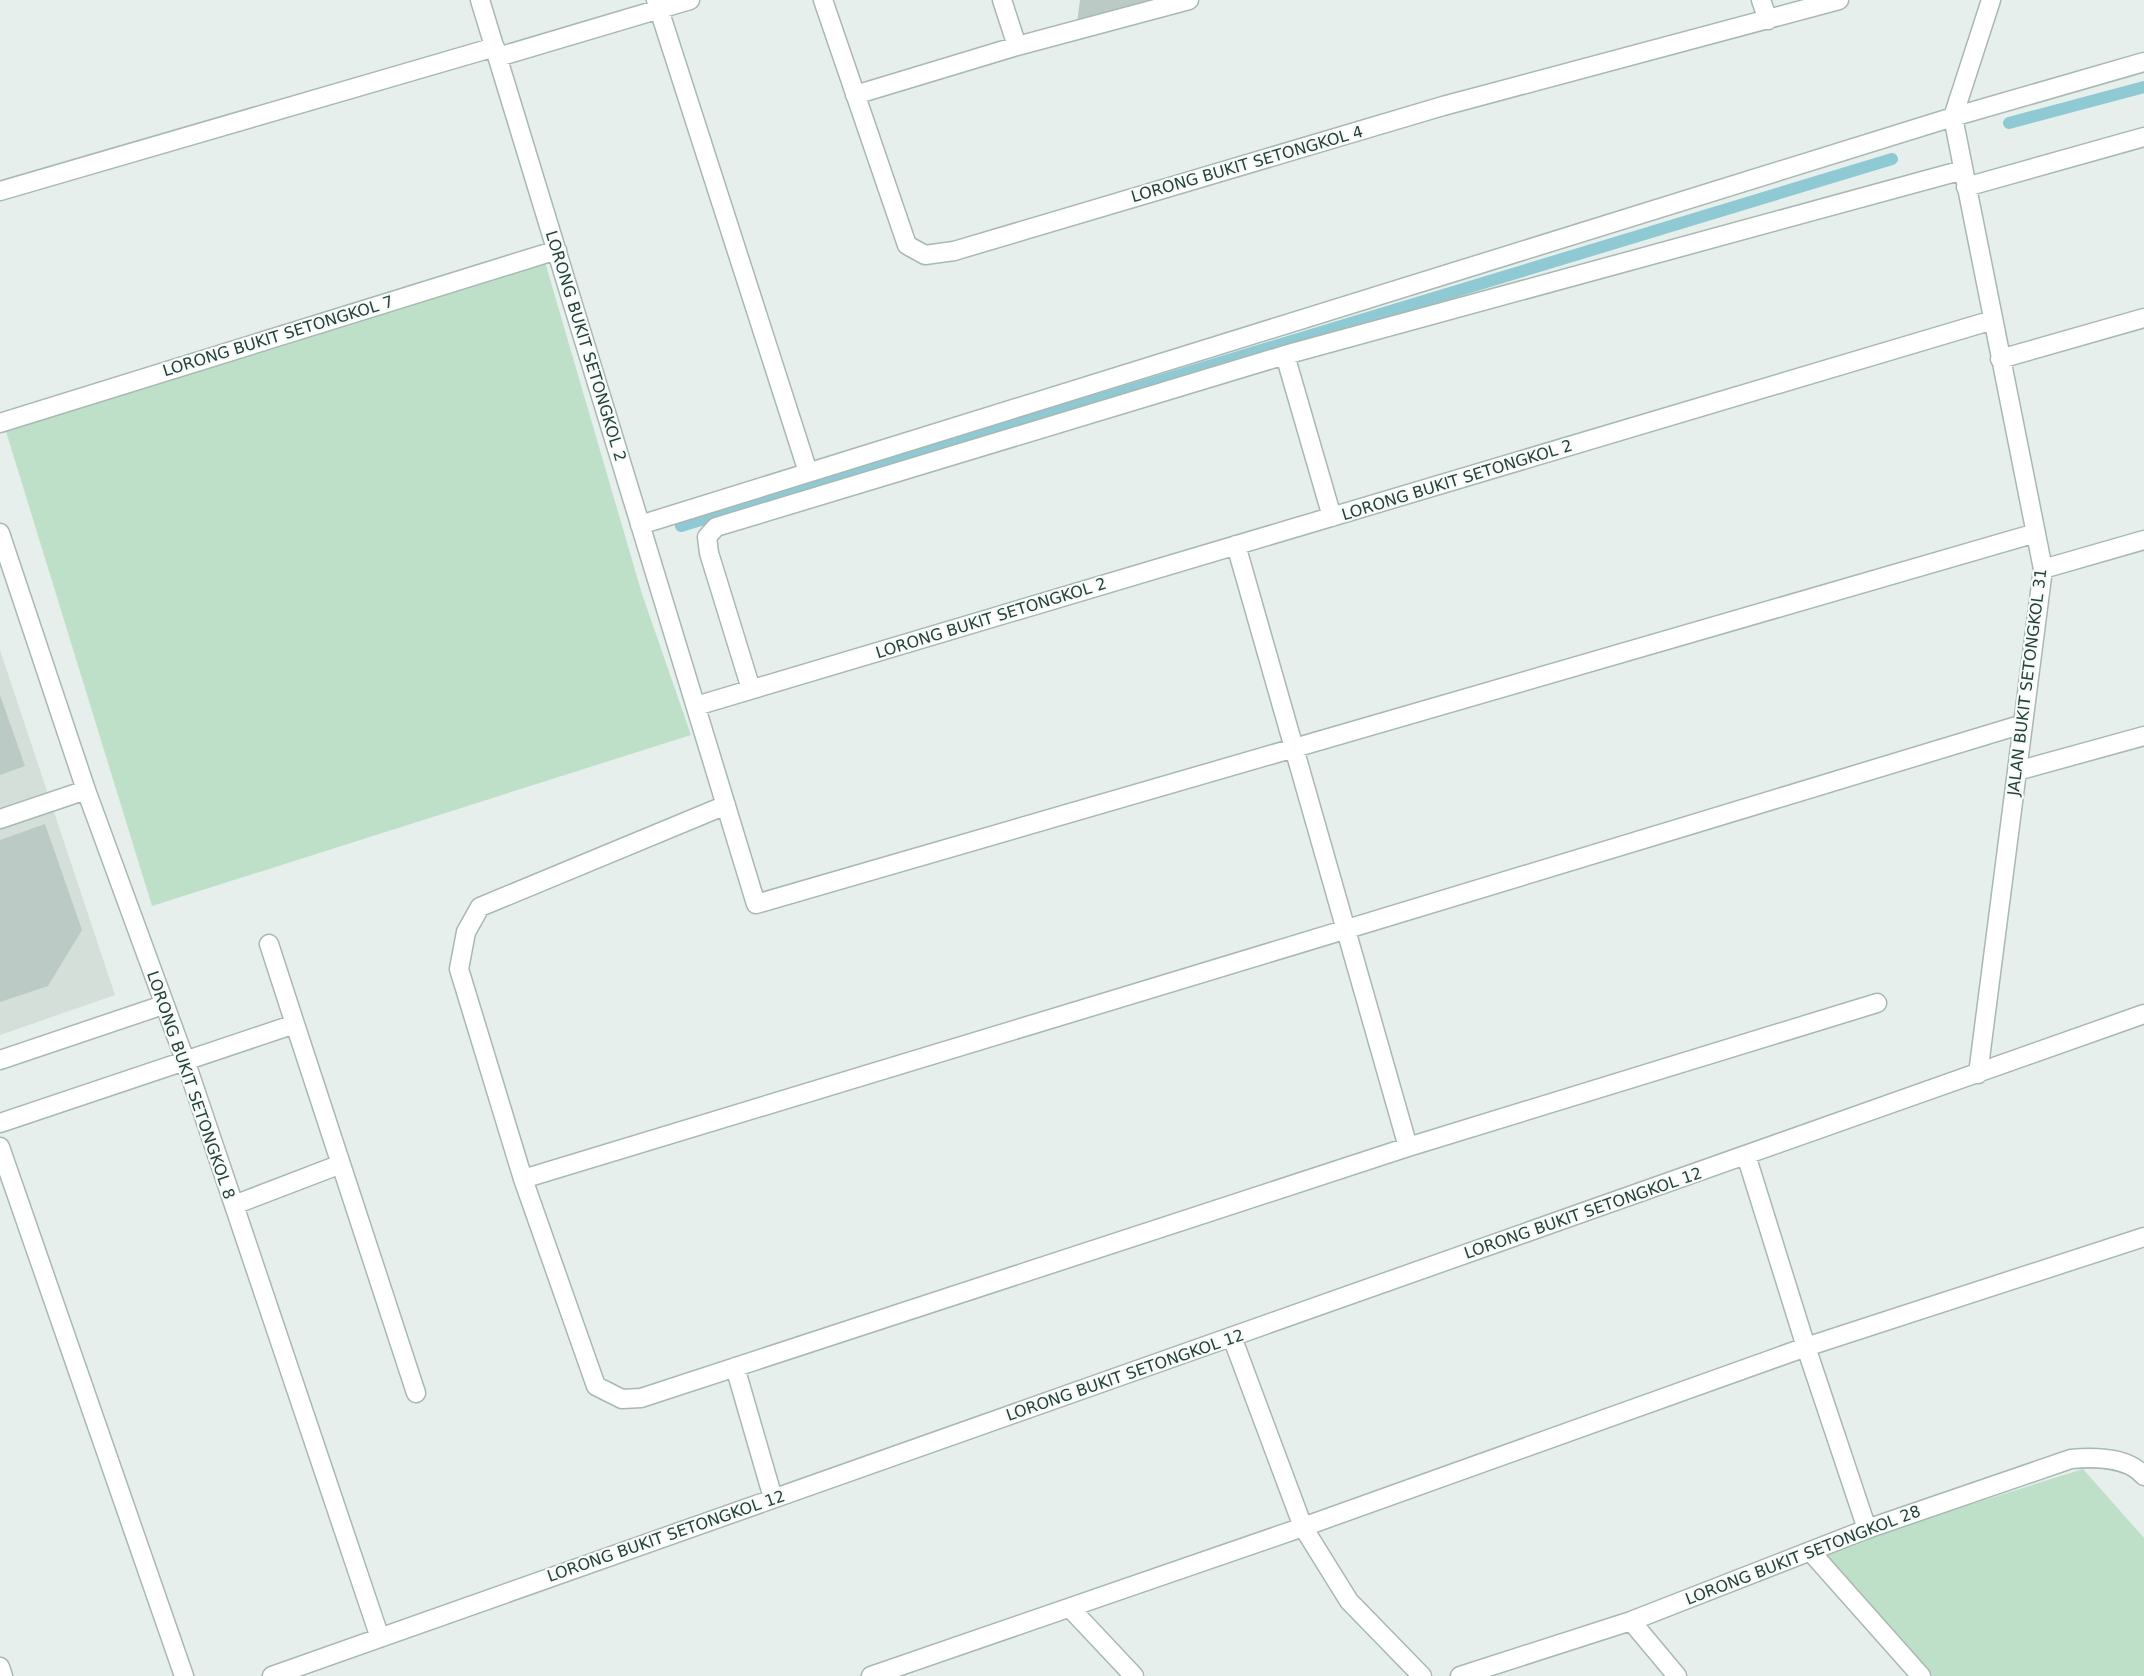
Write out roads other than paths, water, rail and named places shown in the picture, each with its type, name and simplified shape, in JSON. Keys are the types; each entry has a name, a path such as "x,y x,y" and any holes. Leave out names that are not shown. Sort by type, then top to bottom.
{"street":[{"name":"LORONG BUKIT SETONGKOL 2","path":"480,0 696,706 1993,320"},
{"path":"0,190 496,52 658,4 690,0"},
{"name":"LORONG BUKIT SETONGKOL 4","path":"823,0 907,245 925,255 954,251 1443,106 1839,0"},
{"path":"1002,0 1017,46"},
{"path":"855,95 1017,46 1189,0"},
{"path":"1761,0 1768,20"},
{"path":"1953,117 1990,0"},
{"path":"658,4 808,472"},
{"path":"640,525 1953,117 2144,62"},
{"name":"JALAN BUKIT SETONGKOL 31","path":"1953,117 2043,569 1978,1074"},
{"path":"751,689 709,553 707,537 716,527 1285,355 1965,179 2144,136"},
{"name":"LORONG BUKIT SETONGKOL 7","path":"0,423 557,250"},
{"path":"2000,358 2144,318"},
{"path":"1285,355 1332,517"},
{"name":"LORONG BUKIT SETONGKOL 8","path":"0,533 7,576 185,1060 380,1638"},
{"path":"696,706 756,904 1294,750 2036,533"},
{"path":"2043,569 2144,540"},
{"path":"1236,545 1408,1146"},
{"path":"523,1179 2023,724"},
{"path":"2017,771 2144,736"},
{"path":"0,819 86,790"},
{"path":"726,805 480,907 466,932 459,969 523,1179 596,1386 622,1399 641,1398 1408,1146 1876,1004"},
{"path":"269,944 416,1393"},
{"path":"0,1060 164,1005"},
{"name":"LORONG BUKIT SETONGKOL 12","path":"272,1676 2144,1014"},
{"path":"0,1123 295,1024"},
{"path":"0,1147 184,1676"},
{"path":"1746,1155 1806,1347 1867,1529"},
{"path":"234,1205 341,1164"},
{"path":"871,1676 1303,1527 1806,1347 2144,1237"},
{"path":"1232,1337 1303,1527 1349,1601 1422,1676"},
{"path":"735,1366 773,1498"},
{"name":"LORONG BUKIT SETONGKOL 28","path":"1460,1676 1631,1621 1867,1529 2071,1459 2095,1457 2124,1464 2144,1476"},
{"path":"1810,1551 1921,1676"},
{"path":"1070,1608 1134,1676"},
{"path":"1631,1621 1677,1676"},
{"path":"0,1668 3,1676"}],"waterway":[{"path":"2009,123 2144,87"},
{"path":"681,526 1892,159"}]}
